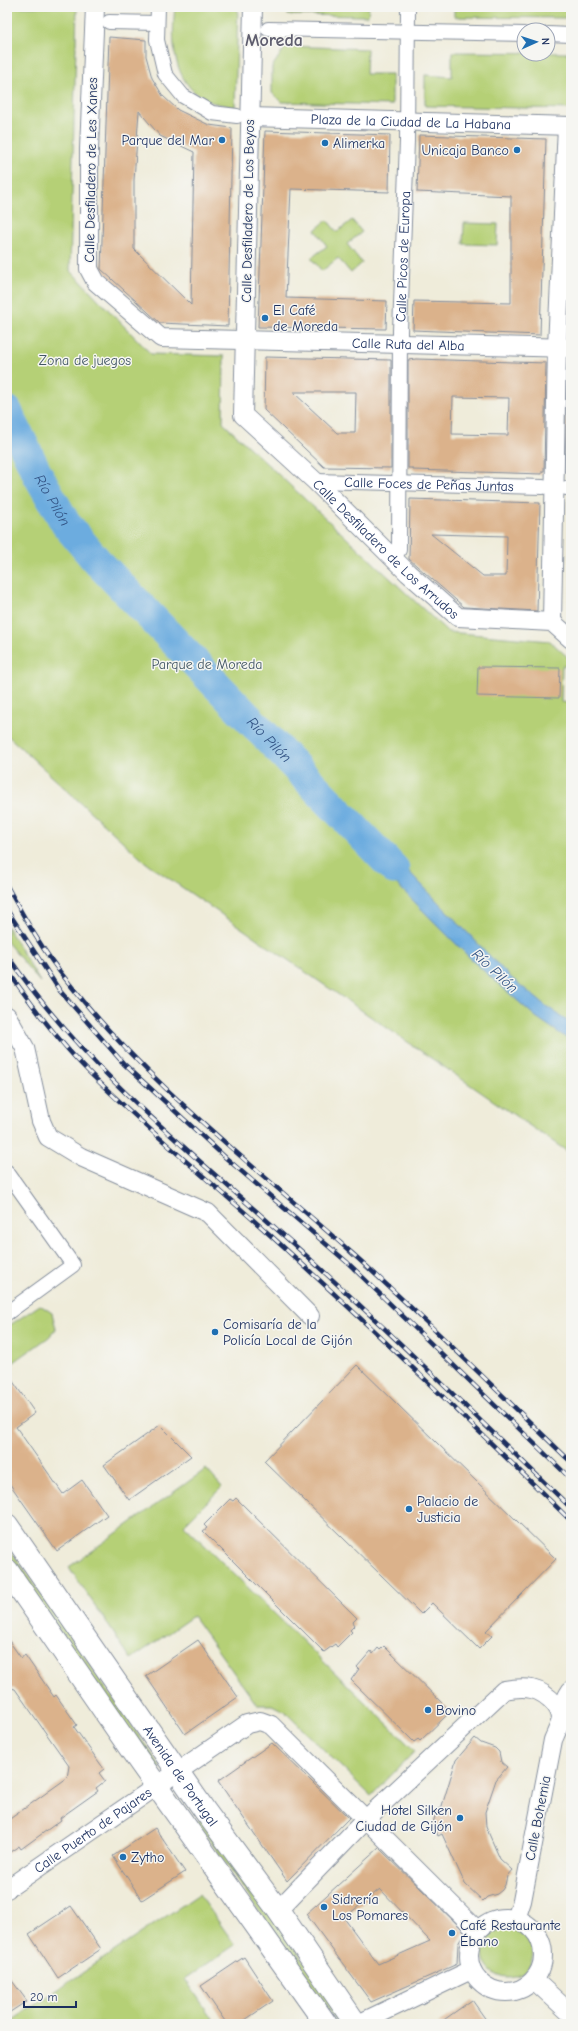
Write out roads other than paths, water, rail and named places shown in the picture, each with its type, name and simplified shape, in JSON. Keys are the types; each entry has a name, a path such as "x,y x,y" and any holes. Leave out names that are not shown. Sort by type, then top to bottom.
{"main road":[{"name":"Avenida de Portugal","path":"7,1526 357,2024"},
{"name":"Avenida de Portugal","path":"7,1570 157,1786 326,2024"}],"street":[{"name":"Calle Desfiladero de Les Xanes","path":"94,7 89,149 89,269 96,282 161,338 246,340"},
{"name":"Plaza de la Ciudad de La Habana","path":"158,7 157,40 165,74 184,96 212,113 244,117 569,126"},
{"name":"Calle Desfiladero de Los Beyos","path":"243,415 246,340 244,117 253,7"},
{"name":"Calle Picos de Europa","path":"394,558 399,550 400,344 407,121 408,7"},
{"path":"109,22 158,23"},
{"path":"268,29 516,34"},
{"path":"556,34 571,35"},
{"path":"569,126 564,348 552,622 571,639"},
{"name":"Calle Ruta del Alba","path":"246,340 564,348"},
{"name":"Calle Desfiladero de Los Arrudos","path":"243,415 315,481 408,573 458,617 552,622"},
{"name":"Calle Foces de Peñas Juntas","path":"315,481 543,487"},
{"path":"7,1016 25,1048 41,1121 48,1137 82,1156 208,1212 310,1316"},
{"path":"7,1172 73,1265 7,1313"},
{"path":"278,1910 366,1819 504,1690 520,1687 540,1691 564,1708"},
{"name":"Calle Bohemia","path":"516,1919 522,1901 553,1740 560,1732 564,1708"},
{"name":"Calle Puerto de Pajares","path":"7,1888 179,1772 247,1724 260,1721 272,1725 477,1930"},
{"path":"503,1917 516,1919 530,1926 539,1937 543,1949 543,1961 540,1972 525,1988 515,1992 503,1993 490,1990 479,1982 471,1970 468,1954 470,1943 477,1930 490,1921 503,1917"},
{"path":"357,2024 471,1970"},
{"path":"534,1980 571,2014"}],"water":[{"path":"372,833 509,976 546,1006 571,1023 571,1041 536,1017 475,963 359,846"}],"waterway":[{"name":"Río Pilón","path":"7,411 38,475 66,524 96,560 394,869"}],"railway":[{"path":"7,886 35,936 59,971 99,1019 132,1055 204,1124 381,1279 571,1462"},
{"path":"7,910 60,991 124,1064 226,1158 348,1263 571,1479"},
{"path":"7,955 38,997 107,1075 144,1111 300,1250 369,1314 571,1508"},
{"path":"7,970 56,1036 89,1072 133,1114 346,1304 571,1521"}],"place":[{"name":"Parque del Mar","path":"222,140"},
{"name":"Alimerka","path":"325,143"},
{"name":"Unicaja Banco","path":"517,150"},
{"name":"El Café de Moreda","path":"265,318"},
{"name":"Comisaría de la Policía Local de Gijón","path":"215,1332"},
{"name":"Palacio de Justicia","path":"409,1509"},
{"name":"Bovino","path":"428,1710"},
{"name":"Hotel Silken Ciudad de Gijón","path":"460,1818"},
{"name":"Zytho","path":"123,1857"},
{"name":"Sidrería Los Pomares","path":"324,1907"},
{"name":"Café Restaurante Ébano","path":"452,1933"}],"district":[{"name":"Moreda","path":"274,40"}],"park label":[{"name":"Zona de juegos","path":"85,360"},
{"name":"Parque de Moreda","path":"207,664"}]}
